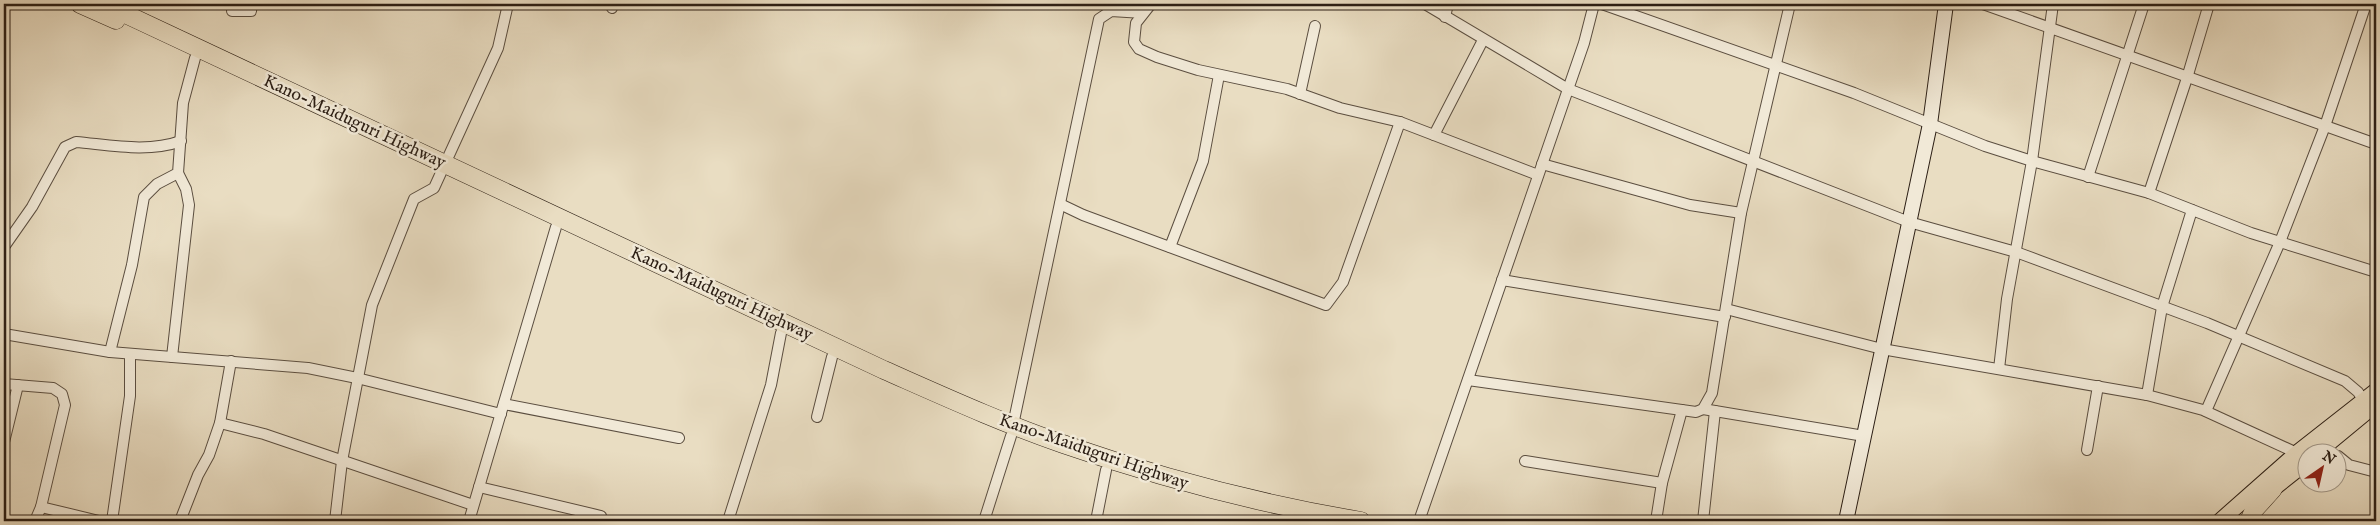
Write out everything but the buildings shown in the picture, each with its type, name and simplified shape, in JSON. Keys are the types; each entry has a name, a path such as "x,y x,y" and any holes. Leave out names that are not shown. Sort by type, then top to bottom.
{"highway":[{"name":"Kano-Maiduguri Highway","path":"80,4 1012,430 1106,470 1218,502 1301,521"},
{"name":"Kano-Maiduguri Highway","path":"104,4 442,168 556,227 953,412 1182,481 1267,503 1361,521"},
{"path":"2249,521 2262,500 2274,489"}],"main road":[{"path":"2333,442 2372,398"},
{"path":"2320,442 2372,398"},
{"path":"2220,521 2298,460"},
{"path":"2235,521 2274,489 2298,462"}],"street":[{"path":"232,11 251,10 252,4"},
{"path":"334,521 342,461 372,304 414,199 434,188 498,48 508,4"},
{"path":"1151,4 1143,13 1134,32 1134,42 1139,49 1157,57 1300,94 1340,108 1400,122 1538,175"},
{"path":"1425,4 1568,89 1909,222 2016,252 2162,307 2345,381 2358,392 2372,398"},
{"path":"1445,17 1448,4"},
{"path":"1419,521 1568,89 1594,4"},
{"path":"1602,4 1775,64 2032,161 2148,193 2280,242 2376,272"},
{"path":"1703,409 1712,393 1741,213 1790,4"},
{"path":"1846,521 1930,124 1946,4"},
{"path":"1983,4 2376,144"},
{"path":"1999,369 2016,252 2032,161 2053,4"},
{"path":"2088,177 2144,4"},
{"path":"2148,193 2188,78 2208,4"},
{"path":"2206,411 2280,242 2325,126 2366,4"},
{"path":"984,521 1012,430 1099,20 1111,11 1143,13"},
{"path":"1300,94 1314,26"},
{"path":"1434,135 1484,40"},
{"path":"172,357 189,205 186,189 178,173 183,103 195,58"},
{"path":"1170,247 1203,161 1219,74"},
{"path":"1060,204 1083,215 1326,305 1343,282 1400,122"},
{"path":"4,247 32,208 65,148 76,142 165,147 181,141"},
{"path":"1542,164 1690,205 1741,213"},
{"path":"110,352 132,265 144,197 157,184 178,173"},
{"path":"2147,395 2162,307 2192,210"},
{"path":"469,521 556,227"},
{"path":"1502,280 1726,313 1882,349 2147,395 2206,411 2298,455"},
{"path":"728,521 771,386 781,333"},
{"path":"4,334 110,352 308,368 503,409 679,438"},
{"path":"112,521 130,396 130,354"},
{"path":"817,417 832,357"},
{"path":"180,521 198,475 209,455 220,423 231,361"},
{"path":"1468,380 1696,412 1703,409 1864,436"},
{"path":"4,384 53,388 62,394 65,405 41,507 35,521"},
{"path":"4,442 18,385"},
{"path":"2087,450 2098,386"},
{"path":"1656,521 1662,483 1682,410"},
{"path":"1703,521 1715,411"},
{"path":"220,423 264,434 405,480 473,505"},
{"path":"1525,461 1662,483"},
{"path":"2348,464 2376,472"},
{"path":"1096,521 1106,470"},
{"path":"479,487 601,516"},
{"path":"41,507 99,521"}]}
